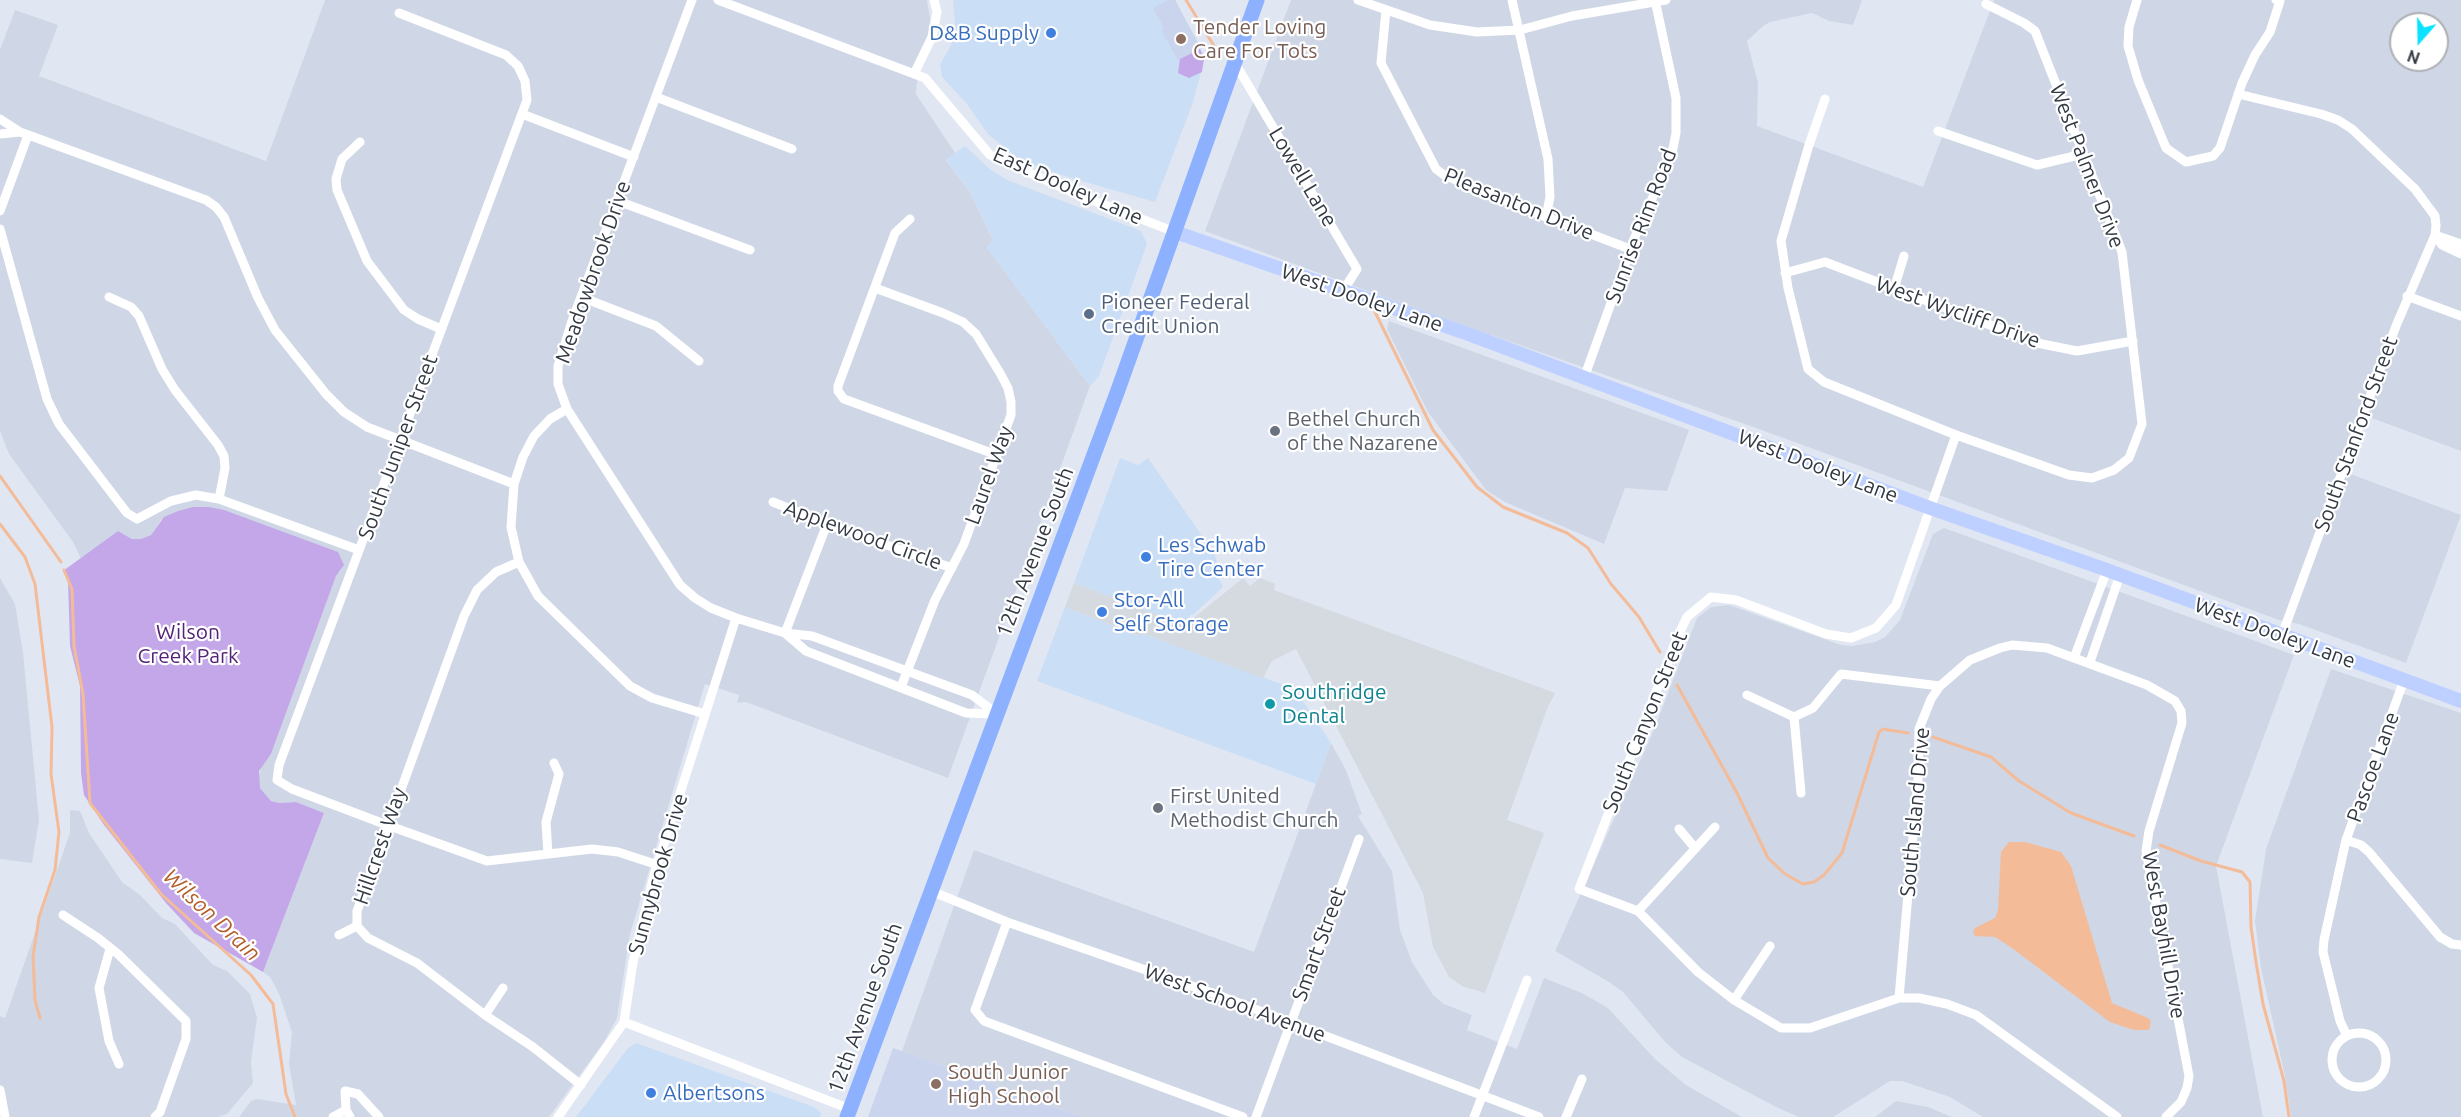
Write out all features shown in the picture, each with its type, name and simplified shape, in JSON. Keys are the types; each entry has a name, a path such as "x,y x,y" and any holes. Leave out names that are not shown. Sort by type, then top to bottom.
{"main road":[{"name":"12th Avenue South","path":"849,1113 1175,232 1257,0"}],"street":[{"name":"Meadowbrook Drive","path":"692,0 581,297 558,366 558,384 567,409 680,585 711,608 785,633 812,636 972,696 997,714"},
{"name":"East Dooley Lane","path":"718,0 926,78 990,155 1074,193 1175,232"},
{"path":"914,74 932,37 937,12 934,0"},
{"path":"1358,0 1430,25 1462,31 1520,30 1572,16 1659,1"},
{"path":"1512,0 1548,159 1550,197 1546,217"},
{"path":"2136,4 2129,27 2128,46 2143,92 2166,148 2186,162 2213,156 2220,148 2238,94 2255,55 2270,32 2279,0"},
{"name":"Sunrise Rim Road","path":"1584,378 1630,249 1672,154 1676,133 1676,98 1659,1"},
{"name":"West Palmer Drive","path":"1956,435 2069,475 2092,478 2114,470 2129,458 2142,424 2122,252 2035,31 1986,4"},
{"name":"Pleasanton Drive","path":"1386,10 1381,63 1436,169 1546,217 1630,249"},
{"name":"South Juniper Street","path":"387,825 292,789 277,780 279,765 527,100 525,81 518,66 506,55 399,14"},
{"name":"Lowell Lane","path":"1235,63 1357,269 1343,291"},
{"path":"2238,94 2321,114 2338,120 2352,129 2415,189 2435,216 2435,234 2442,245 2461,254"},
{"path":"656,97 792,150"},
{"path":"1826,99 1809,145 1781,241 1785,273 1808,369 1824,382 1956,435"},
{"path":"522,114 634,157"},
{"path":"0,119 24,133 206,200 216,207 224,217 258,298 275,330 326,394 344,412 367,427 400,441 514,484"},
{"path":"1938,131 2037,165 2083,154"},
{"path":"0,134 24,133"},
{"path":"0,211 24,133"},
{"path":"360,142 342,159 336,178 337,190 367,261 404,310 418,320 441,329"},
{"path":"618,201 750,250"},
{"path":"910,219 895,233 838,391 844,399 997,455"},
{"path":"0,229 47,399 58,424 127,513 137,519 171,501 196,495 219,499 359,550"},
{"name":"West Dooley Lane","path":"1175,232 1471,335 1930,508 2461,701"},
{"path":"2435,234 2461,244"},
{"name":"South Stanford Street","path":"2282,635 2407,296 2435,234"},
{"path":"1894,289 1904,256"},
{"name":"West Wycliff Drive","path":"1785,273 1825,262 2037,343 2076,351 2133,341"},
{"name":"Laurel Way","path":"875,288 963,322 976,334 1008,388 1011,402 1011,415 964,544 935,600 901,687"},
{"path":"2407,296 2461,316"},
{"path":"109,297 131,307 139,316 162,369 224,456 225,468 219,499"},
{"path":"581,297 656,326 699,361"},
{"path":"567,409 550,420 534,436 523,457 514,484 511,527 519,562 538,596 630,686 652,698 705,714"},
{"name":"South Canyon Street","path":"1638,911 1579,889 1677,638 1687,618 1711,597 1736,600 1826,634 1851,638 1876,628 1896,605 1956,435"},
{"name":"Applewood Circle","path":"773,502 826,524 952,568"},
{"path":"785,633 826,524"},
{"name":"Hillcrest Way","path":"519,562 496,572 477,590 464,616 357,911 357,926 368,938 417,963 485,1016 533,1047 581,1085"},
{"path":"2074,657 2114,573"},
{"path":"2090,662 2114,573"},
{"name":"Sunnybrook Drive","path":"558,1117 624,1022 633,962 658,865 736,618"},
{"name":"Meadowbrook Drive","path":"785,633 806,651 966,713 997,714"},
{"name":"South Island Drive","path":"1899,998 1918,779 1919,729 1931,699 1940,686 1970,660 2012,645 2047,648 2090,662"},
{"name":"West Bayhill Drive","path":"2090,662 2147,685 2175,701 2181,711 2180,732 2149,831 2146,851 2189,1076 2181,1102 2166,1117"},
{"path":"1794,717 1813,708 1841,674 1940,686"},
{"name":"Pascoe Lane","path":"2404,680 2346,840 2361,845 2369,852 2440,937 2452,944 2461,945"},
{"path":"1747,695 1794,717"},
{"path":"1794,717 1801,793"},
{"path":"548,854 546,822 559,774 554,763"},
{"path":"387,825 487,861 602,850 658,865"},
{"path":"1715,827 1638,911 1698,972 1734,1000 1781,1028 1810,1028 1899,998 1919,998 1947,1004 1976,1015 2117,1117"},
{"path":"1678,829 1695,849"},
{"name":"Smart Street","path":"1256,1117 1359,839"},
{"path":"2346,840 2323,952 2340,1021 2347,1036"},
{"name":"West School Avenue","path":"931,891 1007,922 1215,994 1539,1117"},
{"path":"63,915 118,954 186,1021 186,1040 159,1112 155,1117"},
{"path":"1007,922 975,1010 984,1021 1243,1117"},
{"path":"339,935 357,926"},
{"path":"1734,1000 1770,946"},
{"path":"110,949 99,988 109,1041 119,1064"},
{"path":"1474,1117 1527,980"},
{"path":"485,1016 503,988"},
{"path":"624,1022 849,1113"},
{"path":"2356,1033 2365,1034 2380,1044 2386,1062 2383,1071 2371,1084 2354,1086 2346,1084 2335,1072 2332,1055 2340,1041 2347,1036 2356,1033"},
{"path":"1566,1117 1582,1079"},
{"path":"0,1090 5,1117"},
{"path":"333,1117 348,1114 345,1091 358,1094 379,1117"}],"shaded area":[{"path":"325,0 927,0 931,24 929,35 919,55 916,94 955,153 946,160 971,194 993,240 987,248 1090,386 948,778 746,702 737,703 739,695 705,684 630,934 617,1018 604,1042 549,1117 239,1117 251,1101 257,1099 296,1105 289,1064 292,1032 279,994 270,977 263,972 324,813 296,802 271,801 260,788 258,779 262,765 271,754 336,576 342,569 178,511 161,520 151,535 141,539 132,539 118,531 81,559 73,542 9,454 0,431 0,50 15,10 58,25 39,76 266,161"},
{"path":"953,0 1175,0 1205,58 1192,105 1155,202 1033,165 1015,156 988,134 966,103 942,77 940,65 952,43 955,26"},
{"name":"Tender Loving Care For Tots","path":"1168,0 1175,0 1201,48 1178,60 1161,30 1164,28 1153,8"},
{"path":"1291,0 1862,0 1853,25 1829,21 1812,13 1770,22 1747,41 1758,83 1757,126 1923,187 1994,0 2461,0 2461,451 2358,413 2337,469 2461,515 2406,663 2299,624 2279,620 1759,429 1400,303 1205,231"},
{"path":"965,146 991,170 1007,180 1141,231 1147,244 1099,376 1090,386 987,248 993,239 971,194 946,159"},
{"path":"1389,321 1689,430 1667,491 1625,488 1604,544 1505,502 1486,490 1428,412 1387,329"},
{"path":"1120,458 1138,465 1148,458 1214,553 1217,562 1213,565 1223,587 1193,615 1191,614 1188,620 1177,622 1074,583"},
{"path":"1944,528 2294,655 2216,866 2263,1117 1983,1117 1950,1097 1902,1081 1890,1081 1833,1117 1799,1117 1682,1057 1666,1043 1623,992 1555,951 1653,732 1697,618 1711,607 1729,605 1841,645 1852,646 1875,642 1885,637 1900,620 1933,534"},
{"path":"0,578 15,604 23,652 39,820 32,863 0,859"},
{"path":"1243,578 1250,586 1260,578 1275,584 1274,590 1555,693 1547,709 1507,820 1544,833 1485,993 1462,986 1449,977 1433,947 1423,893 1296,649 1272,661 1263,678 1141,633 1140,636 1065,607 1074,583 1177,622 1191,620"},
{"path":"1065,607 1139,636 1141,633 1295,689 1331,743 1316,784 1037,681"},
{"path":"2331,669 2461,713 2461,1117 2291,1117 2285,1076 2261,968 2255,921 2266,849"},
{"path":"1331,743 1346,770 1362,814 1358,816 1392,871 1400,930 1412,962 1433,995 1444,1004 1472,1015 1467,1030 1517,1049 1544,978 1582,993 1608,1008 1655,1059 1686,1085 1742,1117 1082,1117 902,1051 974,850 1254,952"},
{"path":"70,810 80,811 89,833 122,882 140,895 162,918 175,924 213,965 227,971 250,994 257,1018 251,1062 253,1083 227,1114 218,1117 0,1117 0,1016 5,1018 70,833"},
{"path":"2009,842 2025,842 2061,852 2071,866 2112,1003 2148,1018 2151,1021 2149,1030 2134,1030 2110,1022 1995,937 1975,936 1973,932 1975,928 1995,918 1998,910 2001,852"},
{"path":"636,1043 814,1107 821,1113 820,1117 576,1117 628,1048"},
{"name":"South Junior High School","path":"893,1048 902,1051 1082,1117 868,1117"},
{"path":"1896,1101 1928,1107 1952,1117 1875,1117"}],"green space":[{"path":"1200,49 1204,58 1202,72 1189,78 1178,73 1180,59"},
{"name":"Wilson Creek Park","path":"193,507 224,510 338,552 344,565 336,576 271,754 259,771 260,788 271,801 296,802 324,813 263,972 194,933 166,903 104,825 84,795 81,773 80,686 70,646 68,579 63,571 118,531 132,539 141,539 151,535 164,517"}],"waterway":[{"path":"1186,0 1214,46"},
{"path":"1270,130 1281,150"},
{"path":"1375,312 1433,430 1477,487 1503,507 1567,533 1588,548 1611,584 1639,617 1660,652"},
{"name":"Wilson Drain","path":"0,476 61,562"},
{"path":"0,524 25,557 35,584 52,727 51,774 59,832 55,870 39,917 33,957 35,1000 40,1018"},
{"name":"Wilson Drain","path":"64,570 72,589 74,646 83,694 90,803 161,894 251,975 273,1004 286,1094 295,1117"},
{"path":"1677,685 1737,793 1768,858 1785,874 1803,884 1814,882 1824,875 1842,853 1879,732 1883,729 1908,733"},
{"path":"1933,737 1991,757 2019,781 2071,813 2134,836"},
{"path":"2160,845 2201,861 2242,872 2250,882 2251,927 2256,962 2263,1004 2284,1081 2289,1117"}],"place":[{"name":"D&B Supply","path":"1051,33"},
{"name":"Tender Loving Care For Tots","path":"1181,39"},
{"name":"Pioneer Federal Credit Union","path":"1089,314"},
{"name":"Bethel Church of the Nazarene","path":"1275,431"},
{"name":"Les Schwab Tire Center","path":"1146,557"},
{"name":"Stor-All Self Storage","path":"1102,612"},
{"name":"Southridge Dental","path":"1270,704"},
{"name":"First United Methodist Church","path":"1158,808"},
{"name":"South Junior High School","path":"936,1084"},
{"name":"Albertsons","path":"651,1093"}]}
